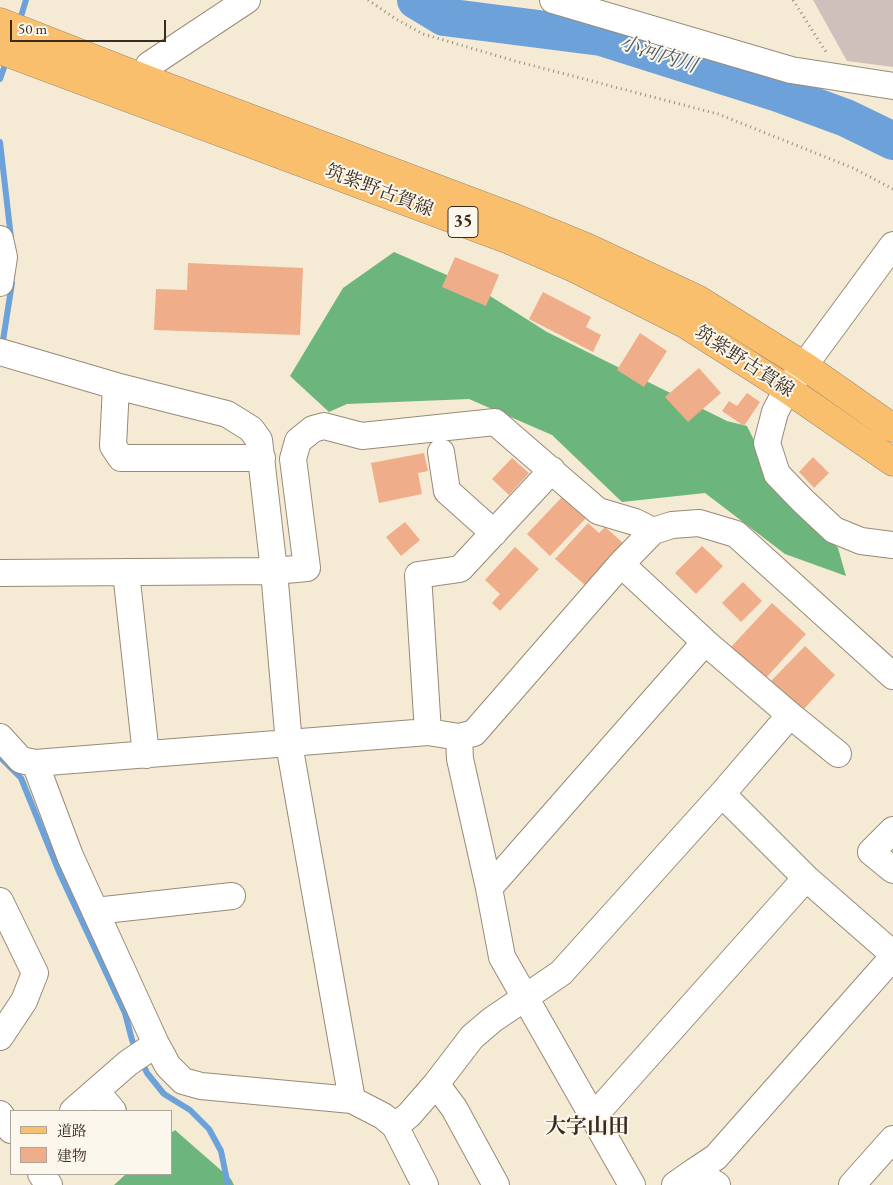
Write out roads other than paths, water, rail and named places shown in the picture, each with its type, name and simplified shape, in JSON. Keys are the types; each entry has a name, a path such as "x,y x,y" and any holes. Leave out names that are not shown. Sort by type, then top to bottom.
{"main road":[{"name":"筑紫野古賀線","path":"0,22 510,216 586,247 699,300 803,365 893,428"},
{"name":"筑紫野古賀線","path":"0,50 500,236 559,261 685,324 787,389 893,462"}],"street":[{"path":"143,78 149,65 247,0"},
{"path":"552,0 791,70 893,86"},
{"path":"0,238 4,257 0,283"},
{"path":"893,245 787,389 775,412 767,443 777,474 834,530 861,541 893,545"},
{"path":"0,352 116,386 227,414 251,429 259,440 274,571 289,744 352,1100"},
{"path":"116,386 113,446 122,458 262,458"},
{"path":"0,573 274,571 307,568 293,459 298,441 313,429 324,426 362,436 495,422 598,511 636,522 653,531"},
{"path":"441,452 447,491 494,533"},
{"path":"428,732 418,575 460,569 552,470"},
{"path":"0,737 21,760 35,763 428,732 459,736 474,733 621,564 653,531 672,525 699,523 736,534 893,676"},
{"path":"621,564 706,642 838,754"},
{"path":"126,572 146,755"},
{"path":"489,888 706,642"},
{"path":"395,1126 409,1115 436,1084 472,1037 492,1020 561,973 722,794 790,715"},
{"path":"459,736 460,759 489,888 502,957 632,1185"},
{"path":"35,763 70,856 156,1044 168,1066 183,1081 201,1086 352,1100 383,1116 395,1126 425,1185"},
{"path":"685,1178 716,1157 893,956 806,878 722,794"},
{"path":"893,830 871,852 893,870"},
{"path":"593,1117 806,878"},
{"path":"95,910 232,896"},
{"path":"0,901 34,973 24,1001 0,1037"},
{"path":"74,1110 128,1063 156,1044"},
{"path":"436,1084 454,1108 496,1185"},
{"path":"96,1091 112,1110"},
{"path":"0,1114 10,1129"},
{"path":"852,1185 893,1139"},
{"path":"685,1178 717,1185"}],"waterway":[{"path":"19,23 26,0"},
{"name":"小河内川","path":"416,0 444,17 601,37 778,93 846,118 893,141"},
{"path":"0,79 7,59"},
{"path":"0,142 11,238"},
{"path":"2,347 12,283"},
{"path":"0,757 21,778 60,874 125,1013 137,1051"},
{"path":"142,1062 147,1073 164,1094 190,1110 209,1129 221,1151 228,1185"}],"district":[{"name":"大字山田","path":"587,1127"}]}
